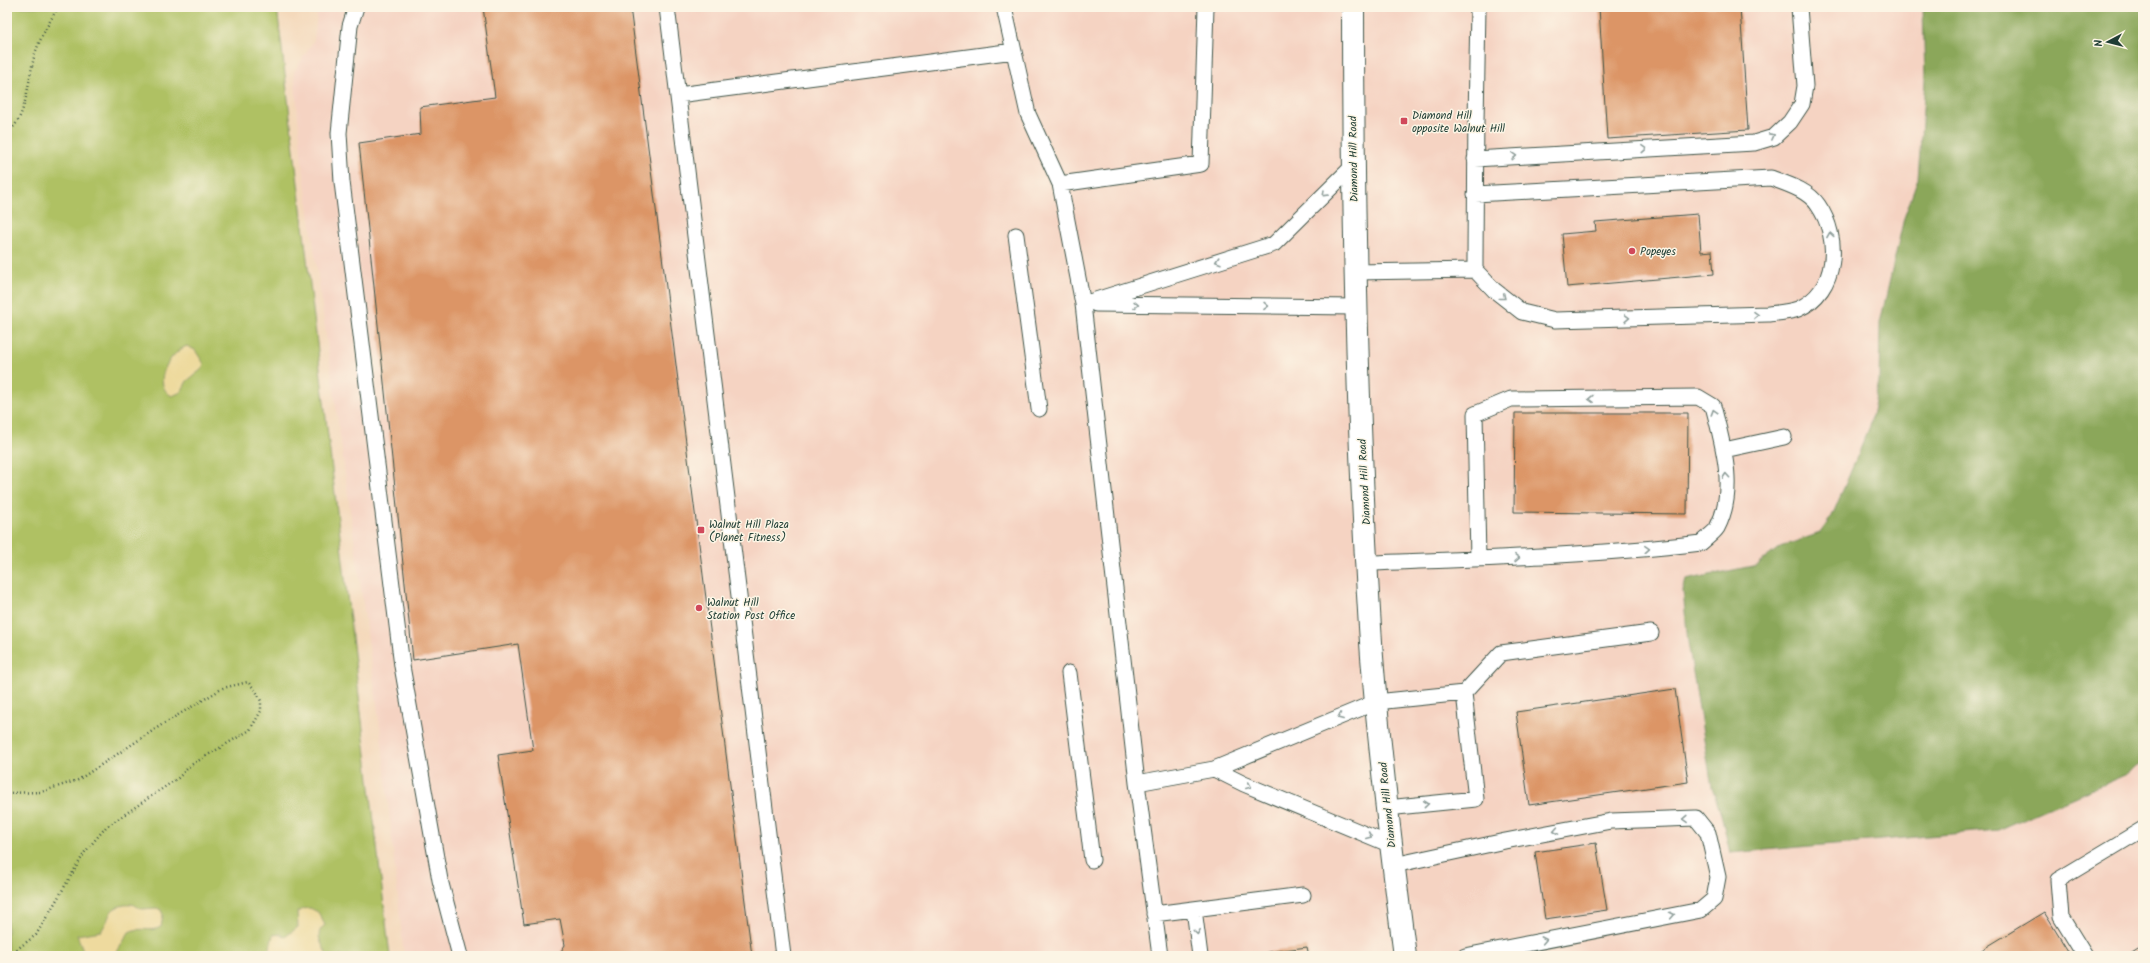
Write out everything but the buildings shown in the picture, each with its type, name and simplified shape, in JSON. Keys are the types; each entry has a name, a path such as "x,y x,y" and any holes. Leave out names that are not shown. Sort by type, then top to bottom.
{"main road":[{"name":"Diamond Hill Road","path":"1353,7 1353,166 1356,307 1368,563 1376,702 1392,855 1405,956"}],"lane":[{"path":"356,7 350,26 339,133 342,182 402,666 440,880 460,956"},
{"path":"667,7 783,956"},
{"path":"1004,7 1028,114 1060,184 1084,304 1137,783 1160,956"},
{"path":"1060,184 1201,164 1206,7"},
{"path":"1475,194 1771,178 1798,189 1818,204 1829,229 1833,255 1829,277 1816,297 1798,309 1768,314 1555,320 1522,312 1494,290 1475,270 1475,194 1475,158 1478,7"},
{"path":"1475,158 1754,143 1774,137 1790,122 1802,104 1805,86 1799,7"},
{"path":"678,95 1014,51"},
{"path":"1084,304 1274,244 1353,166"},
{"path":"1016,235 1039,408"},
{"path":"1356,272 1475,270"},
{"path":"1084,304 1356,307"},
{"path":"1368,563 1478,559 1531,557 1701,543 1716,529 1728,493 1724,450 1713,406 1698,397 1511,399 1475,414 1478,559"},
{"path":"1724,450 1784,437"},
{"path":"1137,783 1214,769 1376,702 1464,693 1501,653 1651,633"},
{"path":"1069,674 1092,860"},
{"path":"1387,808 1476,799 1464,693"},
{"path":"1214,769 1392,855 1504,841 1611,821 1696,818 1708,833 1718,877 1714,899 1701,910 1465,956"},
{"path":"2085,956 2061,917 2058,880 2143,829"},
{"path":"1154,914 1302,895"},
{"path":"1194,909 1200,956"}],"path":[{"path":"7,132 14,128 30,87 36,49 58,7"},
{"path":"7,793 41,792 78,780 162,724 223,688 248,682 256,691 261,701 261,712 250,730 191,765 178,778 106,827 85,852 36,935 8,956"}],"shaded area":[{"path":"318,7 1923,7 1925,80 1918,179 1904,218 1880,323 1879,381 1870,426 1832,516 1820,533 1780,547 1757,565 1686,580 1683,591 1688,642 1712,787 1721,814 1730,853 2127,774 2143,762 2143,956 404,956 381,734 302,161 294,72 314,40"}],"green space":[{"path":"7,7 277,7 390,956 7,956"},
{"path":"1923,7 2143,7 2143,762 2127,774 1998,830 1730,853 1721,814 1712,787 1688,642 1683,591 1686,580 1757,565 1780,547 1820,533 1832,516 1870,426 1879,381 1880,323 1904,218 1918,179 1925,80"}],"sand":[{"path":"187,346 195,350 204,364 202,369 187,381 181,392 172,396 166,391 163,384 165,369 174,355"},
{"path":"132,904 142,909 157,908 161,910 163,915 161,927 157,929 133,930 129,932 117,952 112,956 92,956 83,950 77,935 101,931 113,909 123,905"},
{"path":"310,908 318,912 325,925 321,929 319,936 327,956 268,956 273,935 280,934 285,937 298,927 297,912"}],"place":[{"name":"Diamond Hill opposite Walnut Hill","path":"1404,121"},
{"name":"Popeyes","path":"1632,251"},
{"name":"Walnut Hill Plaza (Planet Fitness)","path":"701,530"},
{"name":"Walnut Hill Station Post Office","path":"699,608"}]}
